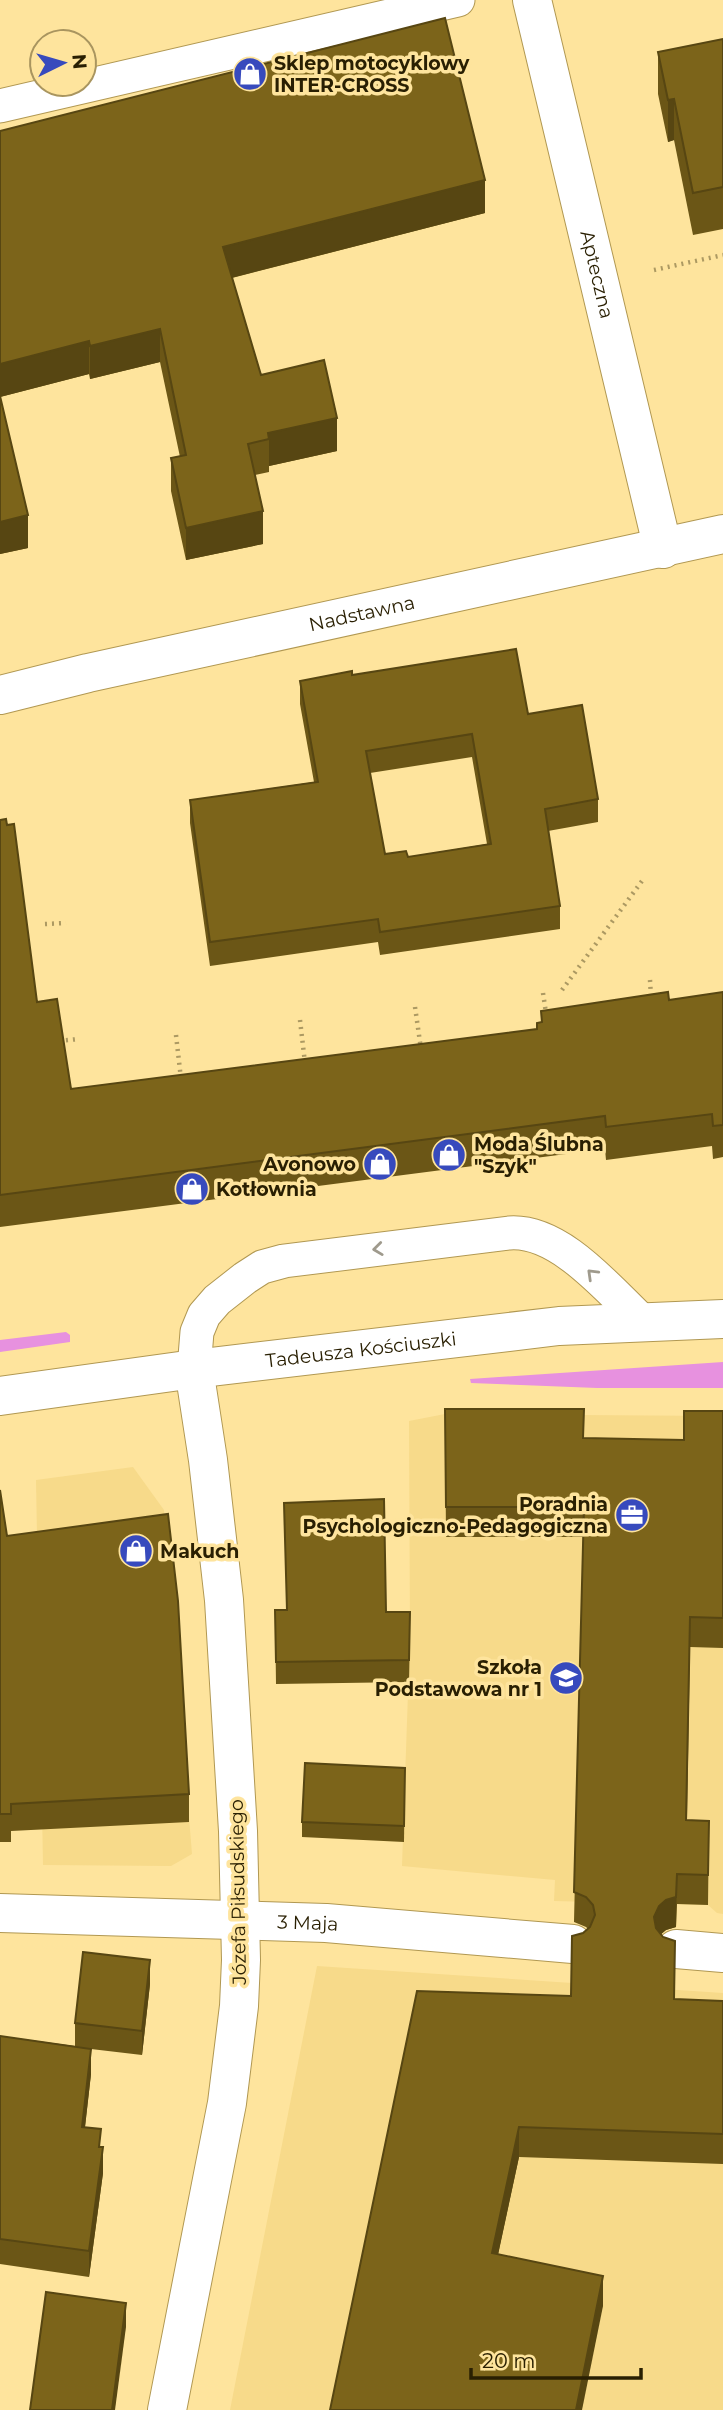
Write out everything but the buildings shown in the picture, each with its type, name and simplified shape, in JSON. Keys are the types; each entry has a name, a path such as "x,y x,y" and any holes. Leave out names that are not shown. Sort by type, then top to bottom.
{"street":[{"name":"Apteczna","path":"532,0 663,549"},
{"name":"Nadstawna","path":"0,695 101,670 723,534"},
{"name":"Tadeusza Kościuszki","path":"0,1396 194,1369 559,1326 723,1319"},
{"name":"Józefa Piłsudskiego","path":"167,2410 233,2068 239,2006 238,1831 224,1600 194,1369"},
{"name":"3 Maja","path":"0,1913 326,1923 573,1944"},
{"path":"676,1949 723,1952"}],"lane":[{"path":"0,106 458,0"},
{"path":"194,1369 197,1332 204,1315 217,1300 262,1267 284,1261 509,1233 522,1232 538,1237 575,1258 642,1321"}],"path":[{"path":"654,270 723,255"},
{"path":"562,990 642,881"},
{"path":"45,924 66,923"},
{"path":"650,979 652,1003"},
{"path":"543,993 547,1018"},
{"path":"415,1007 421,1054"},
{"path":"300,1020 306,1067"},
{"path":"176,1035 181,1083"},
{"path":"58,1042 79,1038"}],"shaded area":[{"path":"66,1332 70,1335 70,1342 0,1352 0,1340"},
{"path":"723,1362 723,1388 597,1388 471,1383 470,1379"},
{"name":"Szkoła Podstawowa nr 1","path":"445,1414 723,1416 723,1914 717,1913 708,1905 554,1901 555,1880 402,1866 410,1635 409,1421"},
{"path":"133,1467 164,1510 192,1854 171,1866 43,1865 36,1480"},
{"path":"317,1966 723,1993 723,2410 230,2410"}],"place":[{"name":"Sklep motocyklowy INTER-CROSS","path":"250,74"},
{"name":"Moda Ślubna \"Szyk\"","path":"449,1155"},
{"name":"Avonowo","path":"380,1164"},
{"name":"Kotłownia","path":"192,1189"},
{"name":"Poradnia Psychologiczno-Pedagogiczna","path":"632,1515"},
{"name":"Makuch","path":"136,1551"},
{"name":"Szkoła Podstawowa nr 1","path":"566,1678"}]}
